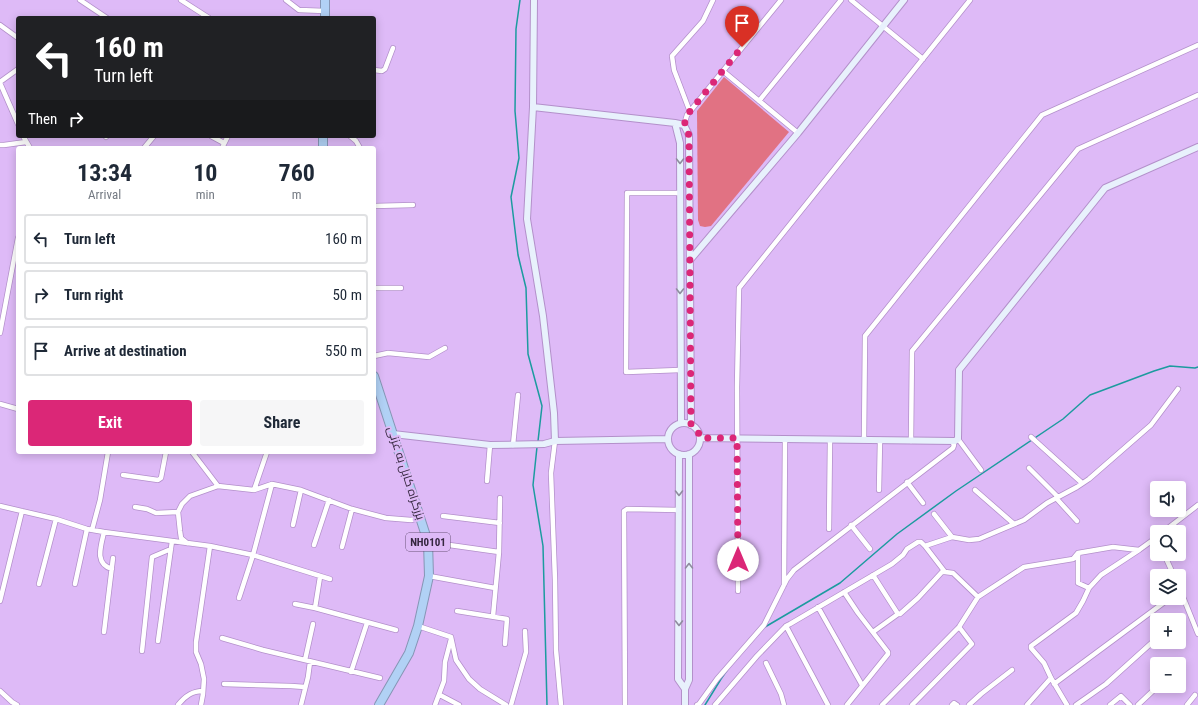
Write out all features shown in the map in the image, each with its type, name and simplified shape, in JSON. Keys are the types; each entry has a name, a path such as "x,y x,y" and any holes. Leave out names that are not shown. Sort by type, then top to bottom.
{"highway":[{"path":"325,0 325,15"},
{"name":"بزرگراه کابل به غزنی","path":"376,382 428,542 429,576 418,626 409,652 379,705"}],"street":[{"path":"80,0 104,16"},
{"path":"181,0 206,16"},
{"path":"286,0 299,10 325,15"},
{"path":"534,0 533,107 526,219 543,316 554,413 555,441 551,473 556,650 562,705"},
{"path":"690,112 674,70 672,56 703,21 713,0"},
{"path":"684,126 687,115 781,0"},
{"path":"759,101 842,0"},
{"path":"851,0 923,59"},
{"path":"690,260 798,133 904,0"},
{"path":"738,591 737,387 739,288 970,0"},
{"path":"0,25 16,37"},
{"path":"864,440 865,336 1042,115 1198,45"},
{"path":"376,70 382,71 385,69 393,48"},
{"path":"16,70 0,82 16,119"},
{"path":"723,71 798,133"},
{"path":"911,441 912,350 1078,149 1198,95"},
{"path":"533,107 675,123 684,126 689,135 691,425"},
{"path":"675,123 680,143 681,423"},
{"path":"25,138 29,146"},
{"path":"146,146 152,138"},
{"path":"215,138 224,143"},
{"path":"223,146 227,138"},
{"path":"352,138 359,146"},
{"path":"0,144 4,145 26,142"},
{"path":"697,705 717,679 764,625 794,570 953,448 955,440 959,370 1105,188 1198,147"},
{"path":"680,193 627,193 626,372 680,370"},
{"path":"376,206 412,205"},
{"path":"0,333 16,249"},
{"path":"376,288 401,288"},
{"path":"376,356 388,353 429,357 445,348"},
{"path":"925,546 952,537 969,540 979,539 1024,520 1047,503 1082,483 1151,425 1178,389"},
{"path":"516,445 518,395"},
{"path":"0,404 16,408"},
{"path":"686,423 691,425 699,432 700,443 697,448 689,454 679,454 675,452 671,448 668,439 669,434 676,425 686,423"},
{"path":"393,434 490,445 544,444 555,441 668,439"},
{"path":"1032,437 1082,483"},
{"path":"700,438 911,441 955,440"},
{"path":"784,586 785,439"},
{"path":"829,529 830,440"},
{"path":"879,490 880,440"},
{"path":"955,440 981,470"},
{"path":"487,481 490,445"},
{"path":"75,584 89,529 100,500 108,454"},
{"path":"123,475 159,480 161,478 166,454"},
{"path":"194,454 218,486"},
{"path":"254,490 266,454"},
{"path":"679,454 678,679 685,688"},
{"path":"685,705 685,688 689,680 689,454"},
{"path":"1029,468 1077,522"},
{"path":"908,482 923,503"},
{"path":"187,543 181,538 178,512 182,504 190,496 218,486 254,490 272,484 301,490 352,509 386,518 411,520 420,518"},
{"path":"239,598 253,555 272,484"},
{"path":"293,525 301,490"},
{"path":"975,490 1014,524"},
{"path":"493,616 499,552 500,498"},
{"path":"314,545 329,500"},
{"path":"1172,525 1198,505"},
{"path":"0,506 104,532 210,546 253,555 330,580"},
{"path":"135,507 147,509 156,513 178,512"},
{"path":"342,547 352,509"},
{"path":"625,705 624,510 679,510"},
{"path":"0,602 22,511"},
{"path":"934,514 952,537"},
{"path":"443,516 500,523"},
{"path":"39,584 56,519"},
{"path":"851,525 870,549"},
{"path":"104,532 100,556 102,564 112,569"},
{"path":"158,641 172,541"},
{"path":"428,542 499,552"},
{"path":"715,705 757,656 786,626 892,564 903,556 907,549 918,542 921,542 925,546 945,572"},
{"path":"1067,705 1054,684 1044,663 1031,646 1076,613 1089,588 1101,575 1150,543"},
{"path":"201,705 204,691 204,679 201,664 196,652 196,642 210,546"},
{"path":"882,705 959,627 978,597 1024,567 1073,560 1078,553 1113,547 1139,550"},
{"path":"142,651 152,557 171,549"},
{"path":"1078,553 1078,583 1089,588"},
{"path":"104,632 113,558"},
{"path":"873,632 901,613 923,593 942,572 953,573 978,597"},
{"path":"873,575 898,614"},
{"path":"429,576 495,588"},
{"path":"315,608 320,577"},
{"path":"844,592 888,652 888,654 847,705"},
{"path":"295,604 396,630"},
{"path":"1186,604 1198,634"},
{"path":"1054,684 1161,605"},
{"path":"818,607 862,685"},
{"path":"457,611 507,619 505,644"},
{"path":"351,672 367,622"},
{"path":"301,705 308,677 307,661 313,624"},
{"path":"418,626 451,637"},
{"path":"786,626 828,705"},
{"path":"912,705 972,644 959,627"},
{"path":"511,705 526,652 525,631"},
{"path":"435,705 444,681 445,662 451,637"},
{"path":"451,637 456,660 468,679 480,689 506,705"},
{"path":"222,638 263,650 380,678"},
{"path":"1076,705 1106,684 1150,644"},
{"path":"766,663 781,694 784,705"},
{"path":"969,705 1012,670"},
{"path":"1027,705 1051,678"},
{"path":"224,684 305,687"},
{"path":"0,691 17,705"},
{"path":"178,705 189,694 196,691 204,691"},
{"path":"1138,705 1151,693"},
{"path":"440,695 459,705"},
{"path":"1110,705 1121,696 1130,705"},
{"path":"1187,705 1195,696"},
{"path":"952,705 954,703 958,705"}],"shaded area":[{"path":"724,77 789,132 711,226 705,227 700,226 698,220 697,111"}],"waterway":[{"path":"520,0 516,29 515,111 519,158 511,197 518,255 526,288 528,354 542,406 538,441"},
{"path":"765,627 840,583 897,534 956,491 1063,419 1090,395 1170,366 1198,367"},
{"path":"537,447 533,485 543,546 547,705"},
{"path":"705,705 728,669"}],"route":[{"path":"738,560 737,438 700,438 699,432 691,425 689,135 684,126 687,115 742,47"}]}
